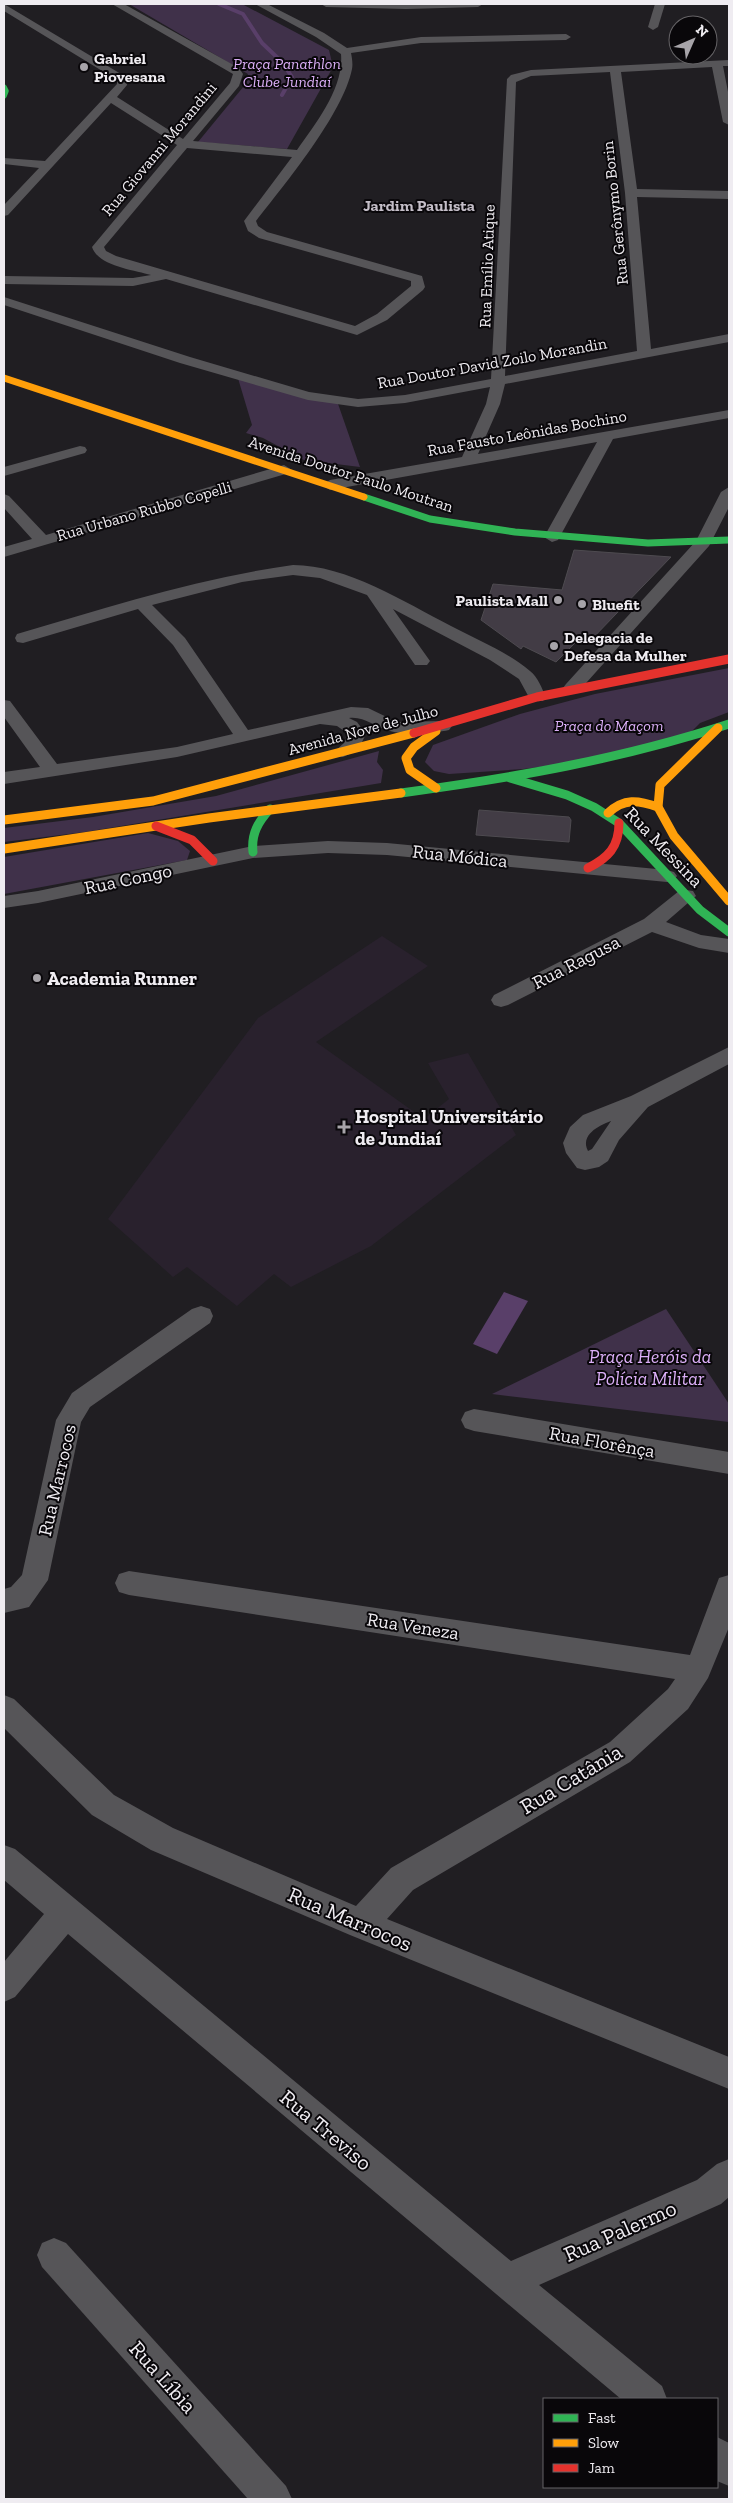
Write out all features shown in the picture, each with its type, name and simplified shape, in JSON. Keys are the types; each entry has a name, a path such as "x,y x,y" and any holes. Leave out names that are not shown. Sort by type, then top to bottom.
{"main road":[{"path":"4,86 6,90 4,96"},
{"name":"Avenida Doutor Paulo Moutran","path":"4,378 430,519 472,528 552,537 671,544 729,540"},
{"name":"Avenida Nove de Julho","path":"4,820 153,801 443,726 572,688 729,658"},
{"path":"4,849 152,825 510,778 620,758 729,724"},
{"path":"436,788 410,770 406,758 414,747 443,726"},
{"name":"Rua Messina","path":"718,728 660,785 658,808 674,836 714,886 729,901"},
{"name":"Rua Messina","path":"510,778 552,789 582,800 608,814 619,823 686,896 729,932"},
{"path":"608,814 617,803 623,801 633,800 658,808"},
{"path":"252,852 250,839 252,829 270,809"},
{"path":"588,868 612,854 619,845 621,836 619,823"},
{"path":"152,825 192,840 213,861"},
{"path":"714,886 729,887"}],"street":[{"name":"Rua Giovanni Morandini","path":"117,4 236,70 238,74 235,84 182,144 98,247 100,253 111,259 166,275"},
{"path":"260,4 346,51 421,40 566,36"},
{"path":"326,4 372,6 478,4"},
{"path":"653,27 660,4"},
{"path":"4,7 122,79 122,84 111,98 4,212"},
{"path":"4,280 133,282 166,275 357,331 382,317 418,287 417,279 263,235 252,228 250,221 325,118 348,74 349,60 346,51"},
{"path":"615,70 700,65"},
{"path":"717,65 729,122"},
{"name":"Rua Emílio Atique","path":"468,460 492,404 498,382 511,81 523,74 615,70"},
{"name":"Rua Gerônymo Borin","path":"615,70 631,192 644,353"},
{"path":"111,98 182,144 299,154"},
{"path":"4,161 48,165"},
{"path":"631,192 729,194"},
{"name":"Rua Doutor David Zoilo Morandin","path":"4,301 186,360 308,396 358,403 405,399 729,338"},
{"name":"Rua Fausto Leônidas Bochino","path":"330,485 727,416"},
{"path":"552,537 607,437"},
{"path":"4,472 80,450"},
{"name":"Rua Urbano Rubbo Copelli","path":"4,552 284,470"},
{"path":"572,688 703,543 729,492"},
{"path":"4,499 43,541"},
{"path":"23,638 141,603 241,578 293,570 325,574 373,592 515,668 526,676 537,697"},
{"path":"373,592 421,661"},
{"path":"141,603 179,642 244,737"},
{"path":"4,705 53,772"},
{"path":"4,778 177,752 342,713 362,712 394,727 443,726"},
{"path":"309,721 336,719 354,728 358,734 357,740 343,752"},
{"name":"Rua Módica","path":"252,852 328,847 388,849 667,876"},
{"name":"Rua Congo","path":"4,902 38,897 252,852"},
{"name":"Rua Ragusa","path":"501,1000 651,924 686,896"},
{"path":"4,912 38,897"},
{"path":"651,924 693,939 729,946"},
{"path":"640,1102 729,1055"},
{"name":"Rua Marrocos","path":"4,1601 19,1598 34,1580 69,1420 81,1400 201,1316"},
{"name":"Rua Florênça","path":"474,1420 729,1464"},
{"name":"Rua Veneza","path":"129,1583 698,1668"},
{"name":"Rua Catânia","path":"361,1924 402,1879 620,1752 678,1699 698,1668 726,1601 729,1588"},
{"name":"Rua Marrocos","path":"4,1709 103,1805 162,1839 361,1924 729,2073"},
{"name":"Rua Treviso","path":"4,1860 648,2398"},
{"path":"4,1986 66,1912"},
{"name":"Rua Palermo","path":"507,2281 700,2196 729,2176"},
{"name":"Rua Líbia","path":"54,2254 267,2495"},
{"path":"718,2457 729,2467"}],"shaded area":[{"name":"Hospital Universitário de Jundiaí","path":"382,936 428,966 316,1042 424,1119 449,1099 428,1063 468,1053 516,1135 371,1246 291,1287 274,1274 237,1306 187,1267 173,1277 108,1219 258,1018"},
{"path":"504,1292 528,1301 497,1354 473,1344"}],"green space":[{"name":"Praça Panathlon Clube Jundiaí","path":"129,4 242,4 329,50 333,67 287,149 198,142 244,86 248,74"},
{"path":"237,375 337,401 360,467 304,460 263,438 246,433 252,425"},
{"name":"Praça do Maçom","path":"729,668 729,712 700,723 685,738 609,759 523,769 449,774 434,771 425,762 433,745 520,714 595,694"},
{"path":"379,751 377,762 383,770 381,783 85,832 4,842 4,828 93,817 216,796"},
{"path":"148,833 178,841 190,851 187,860 4,894 4,857"},
{"name":"Praça Heróis da Polícia Militar","path":"666,1309 729,1404 729,1422 492,1394"}],"building":[{"name":"Paulista Mall","path":"574,550 671,557 589,642 580,638 556,662 523,646 521,649 481,620 493,584 562,590"},
{"path":"479,810 569,817 571,820 569,842 476,835"}],"waterway":[{"path":"219,4 243,14 262,43 282,62 292,77 282,95"}],"traffic: fast":[{"path":"4,87 6,91 4,96"},
{"path":"364,497 430,519 515,532 648,543 729,540"},
{"path":"401,793 484,782 567,767 648,748 729,724"},
{"path":"510,778 567,795 594,807 619,823 700,910 729,932"},
{"path":"253,852 252,845 255,828 270,809"}],"traffic: slow":[{"path":"4,378 364,497"},
{"path":"718,728 660,785 658,807 674,836 729,901"},
{"path":"436,731 414,747 406,758 410,770 436,788"},
{"path":"4,820 153,801 414,733"},
{"path":"4,849 209,818 401,793"},
{"path":"608,813 620,804 632,801 658,807"}],"traffic: jam":[{"path":"414,733 537,697 729,659"},
{"path":"588,868 608,856 616,846 619,823"},
{"path":"156,826 192,840 213,861"}],"place":[{"name":"Gabriel Piovesana","path":"84,67"},
{"name":"Paulista Mall","path":"558,600"},
{"name":"Bluefit","path":"582,604"},
{"name":"Delegacia de Defesa da Mulher","path":"554,646"},
{"name":"Academia Runner","path":"37,978"},
{"name":"Hospital Universitário de Jundiaí","path":"344,1127"}],"district":[{"name":"Jardim Paulista","path":"419,205"}]}
